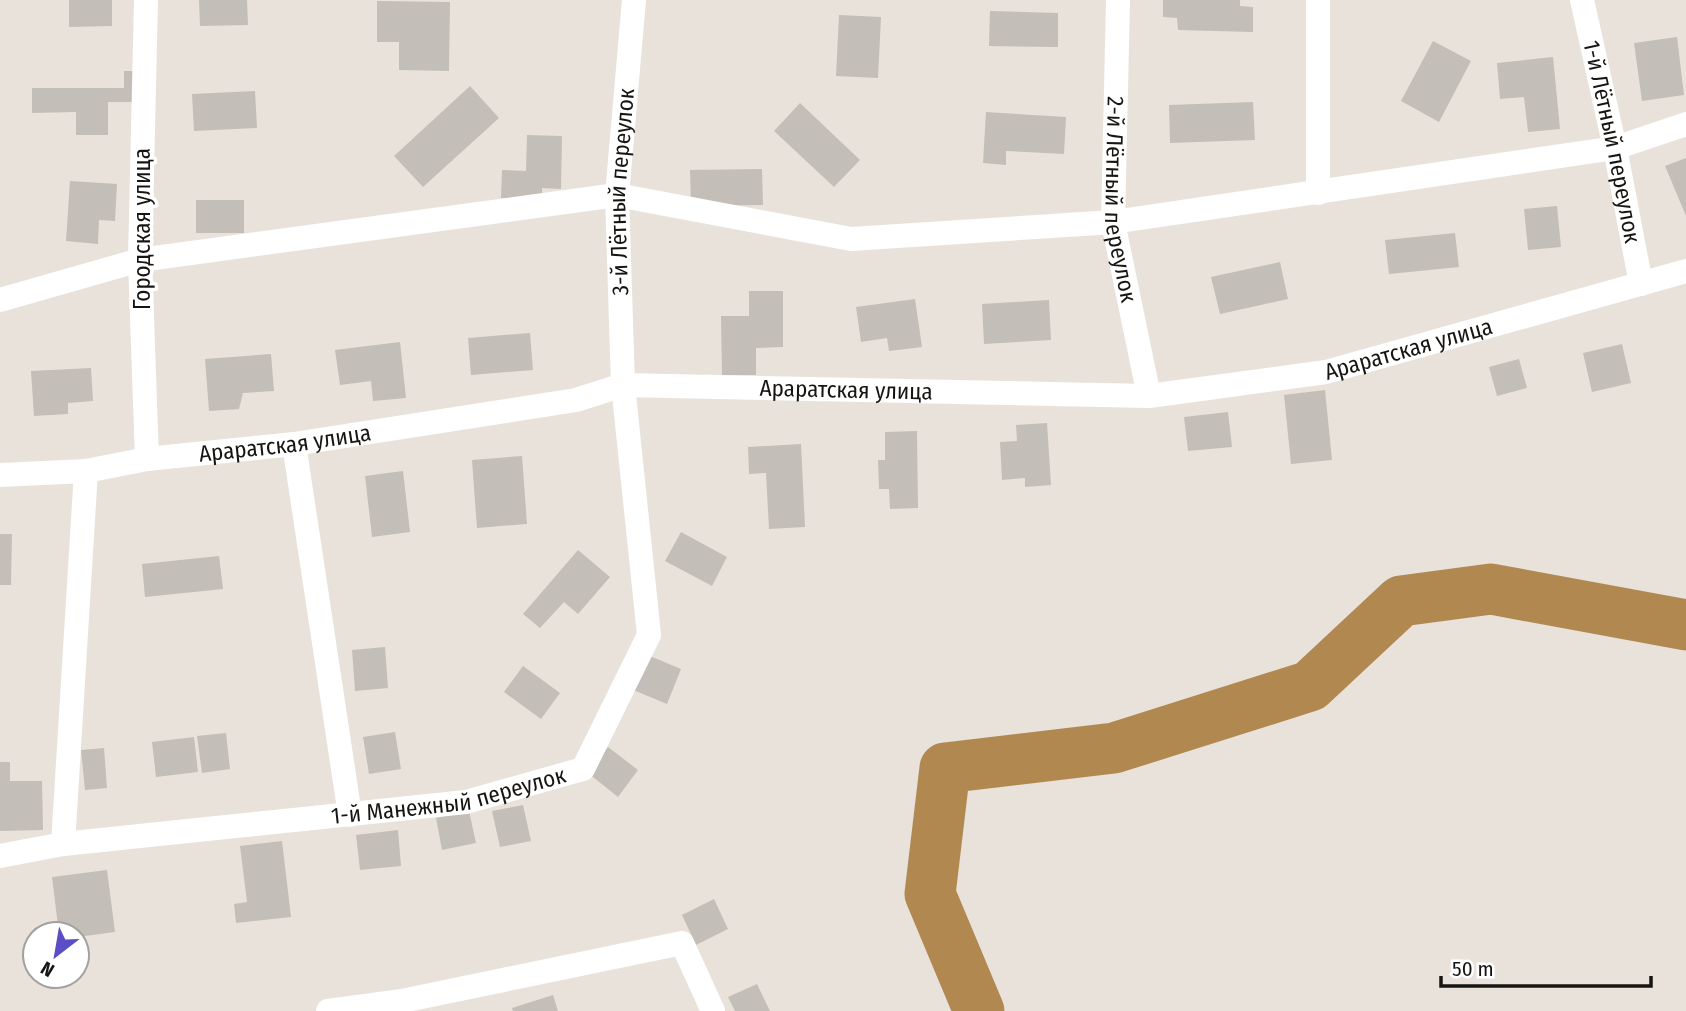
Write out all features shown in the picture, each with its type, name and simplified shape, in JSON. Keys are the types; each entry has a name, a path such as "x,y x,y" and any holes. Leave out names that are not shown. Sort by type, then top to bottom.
{"street":[{"name":"Городская улица","path":"146,0 140,260 148,459"},
{"name":"3-й Лётный переулок","path":"622,385 617,195 634,0"},
{"name":"2-й Лётный переулок","path":"1118,0 1113,222 1149,396"},
{"path":"1318,0 1318,193"},
{"name":"1-й Лётный переулок","path":"1582,0 1615,148 1641,284"},
{"path":"0,300 140,260 617,195 851,239 1113,222 1615,148 1686,124"},
{"name":"Араратская улица","path":"0,475 86,471 148,459 294,444 576,400 622,385 1149,396 1325,372 1686,271"},
{"name":"1-й Манежный переулок","path":"0,856 63,844 466,803 583,769 649,635 622,385"},
{"path":"294,444 351,815"},
{"path":"63,844 86,471"},
{"path":"328,1011 403,1006 681,943 713,1011"}],"building":[{"path":"69,0 112,0 112,26 69,27"},
{"path":"199,0 247,0 248,25 200,26"},
{"path":"1163,0 1240,0 1240,6 1253,7 1253,32 1178,30 1177,18 1163,17"},
{"path":"377,1 450,2 449,71 399,70 399,42 377,42"},
{"path":"990,11 1058,13 1058,47 989,46"},
{"path":"839,15 881,17 878,78 836,76"},
{"path":"1677,37 1684,95 1642,101 1634,43"},
{"path":"1433,41 1471,61 1439,122 1401,101"},
{"path":"1553,57 1560,129 1528,132 1524,97 1500,99 1497,63"},
{"path":"124,71 136,71 137,102 108,102 108,135 76,135 76,112 32,113 32,88 124,88"},
{"path":"470,86 499,118 423,187 394,156"},
{"path":"255,91 257,128 194,131 192,94"},
{"path":"1253,102 1255,140 1170,143 1169,105"},
{"path":"800,103 860,160 834,187 774,131"},
{"path":"986,112 1066,117 1064,154 1006,151 1006,165 983,163"},
{"path":"527,135 562,136 561,189 542,188 542,200 501,198 502,170 526,171"},
{"path":"1686,158 1686,216 1665,166"},
{"path":"762,169 763,205 691,206 690,170"},
{"path":"70,181 117,184 115,221 99,220 98,244 66,241"},
{"path":"196,200 244,200 244,233 196,233"},
{"path":"1557,206 1561,247 1528,250 1524,209"},
{"path":"1455,233 1459,267 1389,274 1385,240"},
{"path":"1280,262 1288,299 1220,314 1211,277"},
{"path":"749,291 783,291 783,347 756,348 756,375 722,375 721,316 749,316"},
{"path":"915,299 922,347 889,351 887,338 861,342 856,307"},
{"path":"1049,300 1051,340 984,344 982,304"},
{"path":"530,333 533,370 471,375 468,338"},
{"path":"400,342 406,398 373,401 371,381 340,385 335,350"},
{"path":"1622,344 1631,383 1592,392 1583,353"},
{"path":"271,354 274,391 243,393 239,409 209,411 205,359"},
{"path":"1519,359 1527,388 1497,396 1489,367"},
{"path":"91,368 93,401 68,403 68,414 34,416 31,371"},
{"path":"1325,390 1332,460 1291,464 1284,395"},
{"path":"1228,412 1232,447 1188,451 1184,417"},
{"path":"1047,423 1051,485 1025,487 1025,478 1002,480 1000,442 1017,441 1016,425"},
{"path":"917,431 918,508 890,509 889,489 879,489 878,460 885,460 885,432"},
{"path":"801,444 805,527 769,529 766,473 749,474 748,447"},
{"path":"522,456 527,524 477,528 472,460"},
{"path":"403,471 410,532 372,537 365,476"},
{"path":"681,532 727,557 712,586 665,561"},
{"path":"0,534 12,534 11,585 0,585"},
{"path":"578,550 610,577 578,614 564,602 540,628 523,614"},
{"path":"219,556 223,589 145,597 142,564"},
{"path":"385,647 388,688 355,691 352,650"},
{"path":"645,654 681,669 667,704 631,689"},
{"path":"523,666 560,693 541,719 504,692"},
{"path":"395,732 401,769 369,774 363,737"},
{"path":"226,733 230,769 202,773 197,736"},
{"path":"194,737 198,772 156,777 152,742"},
{"path":"608,747 638,770 618,797 588,773"},
{"path":"104,748 107,788 85,790 81,750"},
{"path":"0,762 10,762 10,781 42,781 43,830 0,831"},
{"path":"523,805 531,841 500,847 492,811"},
{"path":"469,811 476,843 442,850 436,818"},
{"path":"398,830 401,866 360,870 356,835"},
{"path":"282,841 291,917 236,923 234,904 247,902 240,846"},
{"path":"107,870 115,932 91,935 91,920 57,920 52,877"},
{"path":"714,899 728,929 696,945 682,915"},
{"path":"757,984 770,1011 735,1011 728,997"},
{"path":"553,995 558,1011 513,1011 512,1008"}],"waterway":[{"path":"979,1011 930,894 945,768 1114,748 1310,686 1401,601 1491,589 1686,625"}]}
